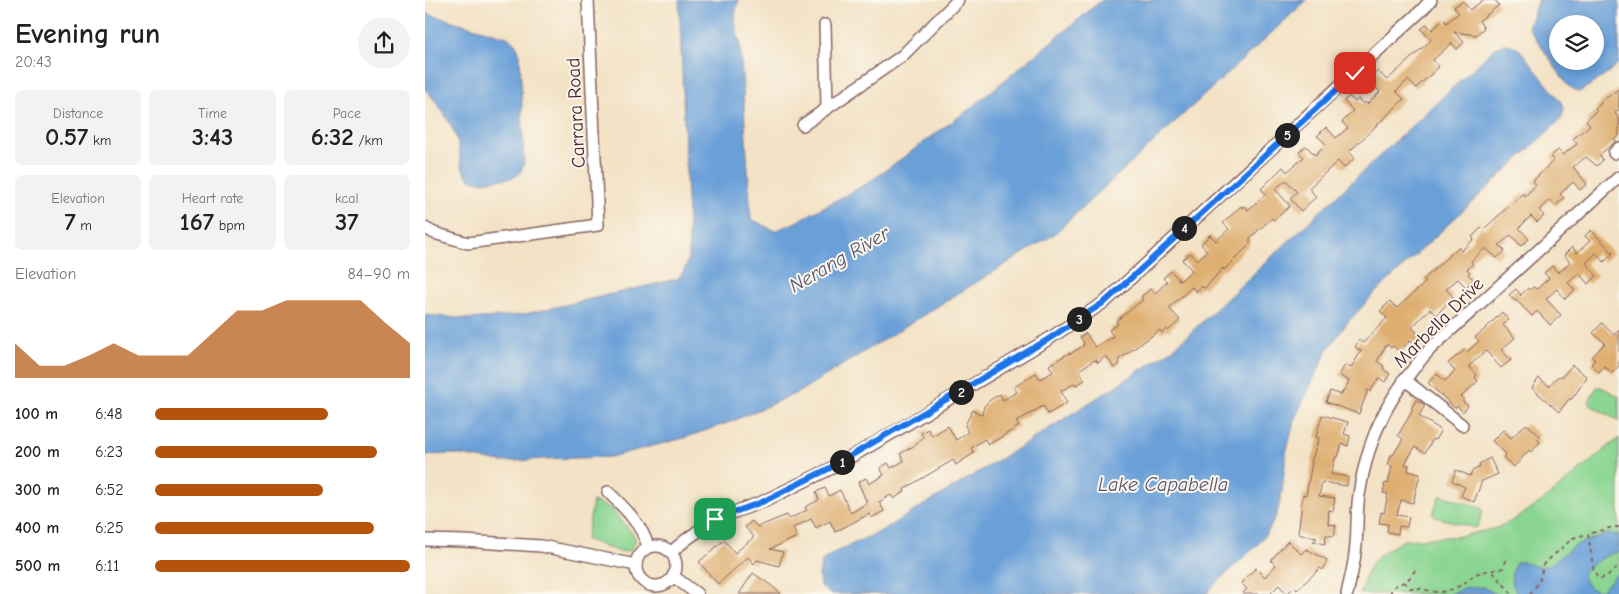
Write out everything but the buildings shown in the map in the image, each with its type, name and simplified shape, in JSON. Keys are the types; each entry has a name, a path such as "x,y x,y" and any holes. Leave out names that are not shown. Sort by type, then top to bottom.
{"street":[{"name":"Carrara Road","path":"425,228 434,233 468,243 598,225 587,0"},
{"path":"803,125 827,106 902,56 958,0"},
{"path":"671,552 715,519 762,502 822,473 894,432 1047,340 1106,301 1355,73 1431,0"},
{"path":"825,25 827,106"},
{"name":"Marbella Drive","path":"1347,594 1355,554 1359,495 1373,437 1391,398 1430,349 1619,177"},
{"path":"1404,380 1462,425"},
{"path":"608,492 621,505 645,536 649,548"},
{"path":"425,540 541,546 636,565"},
{"path":"662,547 671,552 675,562 673,576 666,584 659,586 646,584 637,572 636,565 639,555 649,548 662,547"},
{"path":"673,576 697,594"},
{"path":"639,594 646,584"}],"path":[{"path":"1529,594 1539,582 1543,566 1573,538 1613,526 1619,527"},
{"path":"1588,534 1594,572 1600,579 1619,566"},
{"path":"1404,582 1410,588 1420,587 1430,591 1441,592 1466,582 1474,575 1483,571 1493,572 1503,568 1507,559"},
{"path":"1390,594 1397,583 1404,582 1410,578 1417,568"},
{"path":"1493,572 1512,594"}],"green space":[{"path":"1597,387 1601,387 1619,396 1619,421 1590,405 1589,401"},
{"path":"1619,438 1619,594 1360,594 1368,569 1385,551 1404,540 1462,536 1496,528 1512,521 1544,500"},
{"path":"1442,495 1481,508 1483,511 1478,526 1475,528 1435,517 1433,514 1439,497"},
{"path":"593,501 611,508 635,537 635,543 629,551 614,550 586,540"}],"water":[{"name":"Nerang River","path":"679,0 739,0 735,22 740,43 751,219 775,231 796,222 868,183 971,108 1102,0 1307,0 1053,235 799,392 733,421 684,438 610,457 502,462 454,454 425,455 425,315 469,319 521,315 677,279 685,268 688,260 689,246"},
{"path":"1538,0 1619,0 1619,63 1603,77 1579,92 1568,86 1557,70 1604,70 1604,15 1549,15 1549,58 1528,27"},
{"path":"425,13 507,37 515,43 520,54 524,162 521,170 515,177 481,182 472,180 465,174 461,164 458,142 453,130 443,112 425,89"},
{"name":"Lake Capabella","path":"1504,44 1511,45 1520,50 1561,102 1564,109 1561,119 1376,292 1347,323 1327,351 1295,418 1286,453 1282,492 1277,514 1269,530 1258,544 1207,594 830,594 820,585 819,574 822,561 833,553 881,531 1020,447 1172,350 1494,49"},
{"path":"1607,534 1619,535 1619,552 1599,560 1583,574 1589,586 1594,590 1601,591 1619,572 1619,594 1517,594 1512,578 1516,562 1524,562 1538,567 1548,566 1575,545"},
{"path":"1483,587 1496,594 1451,594 1463,588"}],"route":[{"path":"715,519 762,502 830,468 894,432 1047,340 1106,301 1355,73"}]}
